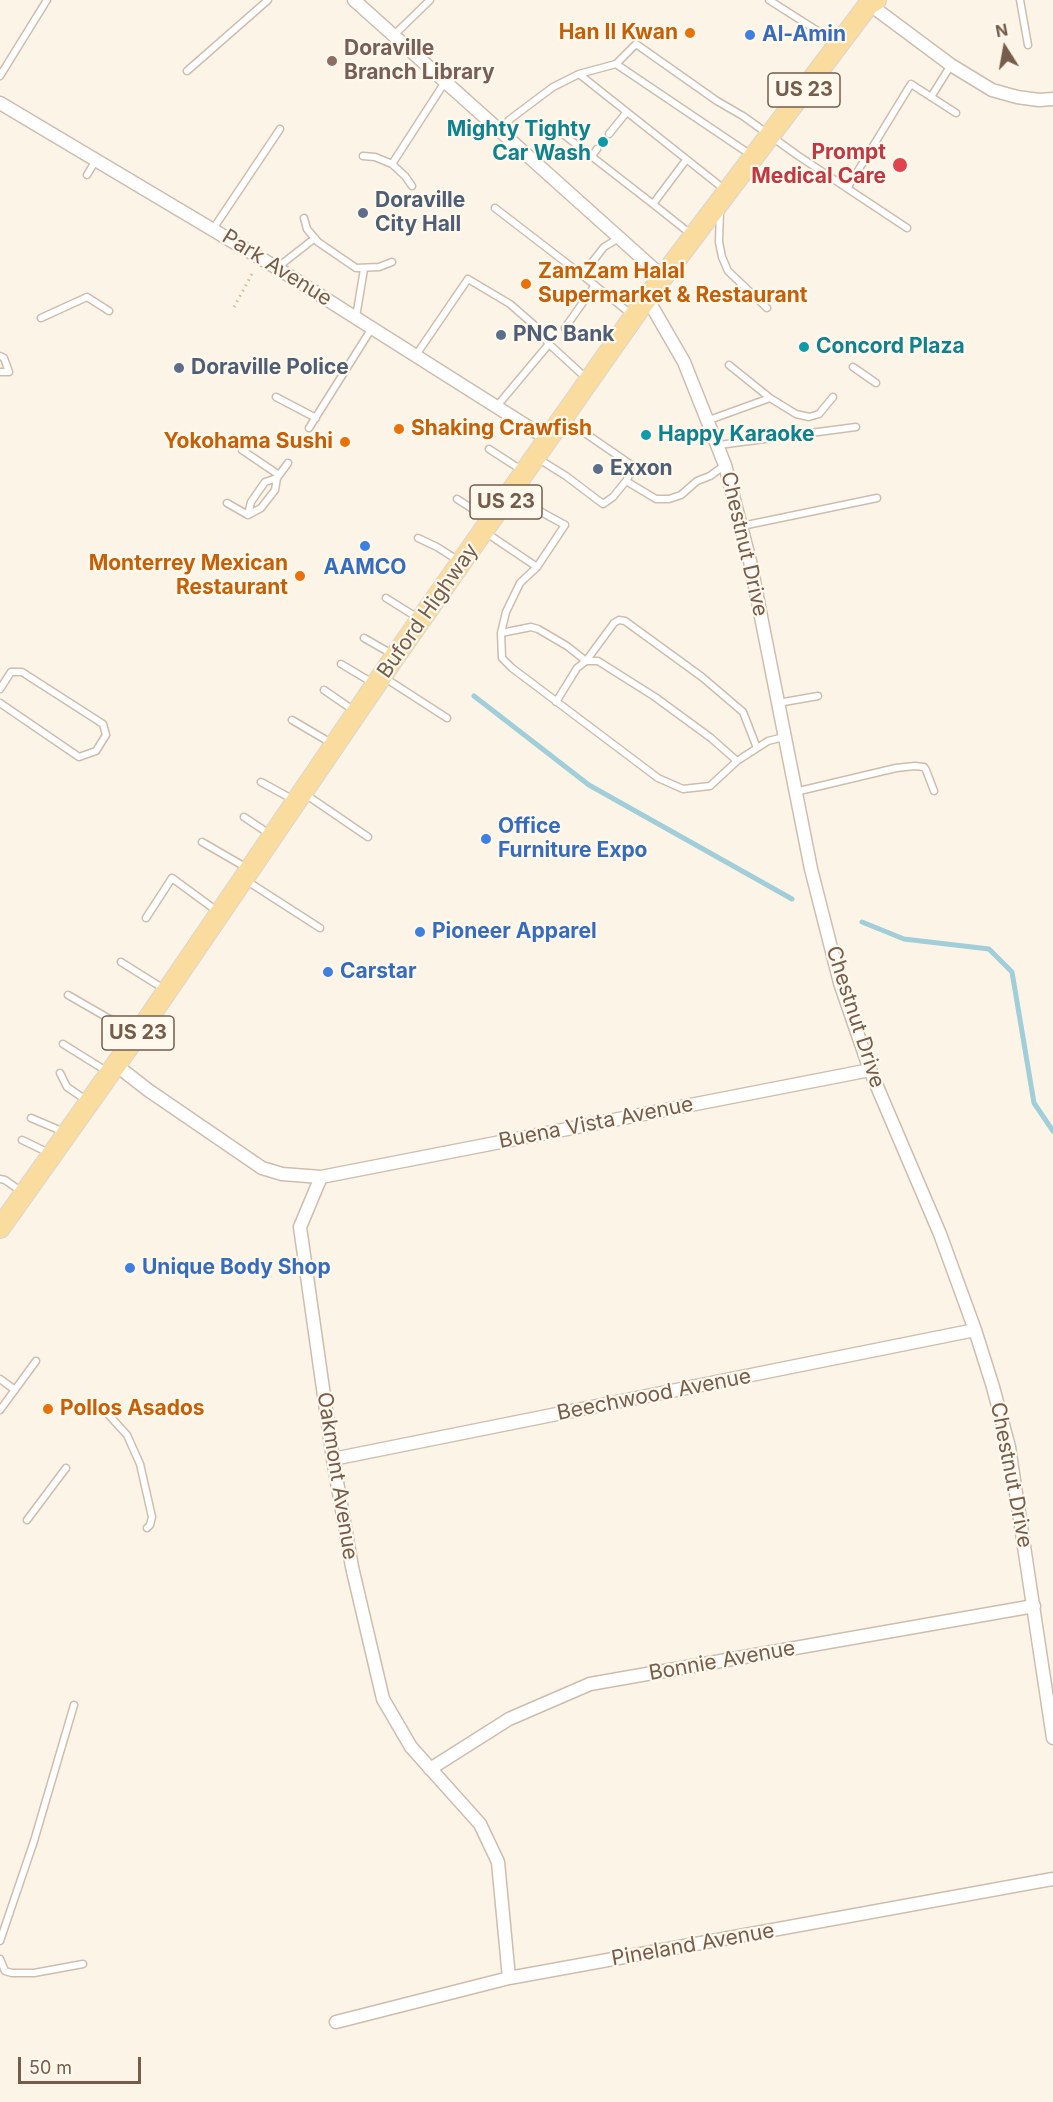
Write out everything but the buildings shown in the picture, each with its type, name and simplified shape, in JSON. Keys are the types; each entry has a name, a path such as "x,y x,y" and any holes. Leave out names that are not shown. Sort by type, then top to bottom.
{"main road":[{"name":"Buford Highway","path":"0,1228 137,1035 334,744 647,298 870,1"}],"street":[{"path":"354,0 498,132 663,277"},
{"path":"870,1 951,65 992,90 1017,97 1053,99"},
{"name":"Park Avenue","path":"2,109 96,159 277,268 549,440"},
{"name":"Chestnut Drive","path":"647,298 684,362 719,445 742,526 811,869 840,983 870,1070 940,1234 993,1387 1009,1447 1053,1738"},
{"path":"113,1069 148,1090 261,1167 282,1174 321,1177"},
{"name":"Buena Vista Avenue","path":"321,1177 870,1070"},
{"name":"Oakmont Avenue","path":"321,1177 300,1227 333,1459 352,1567 383,1699 411,1747 480,1824 498,1862 509,1978"},
{"name":"Beechwood Avenue","path":"333,1459 975,1330"},
{"name":"Bonnie Avenue","path":"430,1769 508,1719 590,1684 1034,1606"},
{"name":"Pineland Avenue","path":"336,2022 509,1978 1053,1879"}],"lane":[{"path":"0,76 47,0"},
{"path":"187,71 268,0"},
{"path":"393,36 430,0"},
{"path":"769,0 838,44"},
{"path":"1020,0 1028,45"},
{"path":"498,132 509,120 554,87 579,74 616,64 636,44 907,228"},
{"path":"616,64 753,157"},
{"path":"931,97 951,65"},
{"path":"579,74 686,159 725,194 719,242 722,257 728,272 767,308"},
{"path":"392,164 445,82"},
{"path":"848,187 911,84 956,113"},
{"path":"609,134 626,113"},
{"path":"555,128 694,236"},
{"path":"213,230 280,129"},
{"path":"591,157 597,149"},
{"path":"363,156 375,157 392,164 412,186"},
{"path":"87,175 96,159"},
{"path":"653,204 686,159"},
{"path":"495,208 635,317"},
{"path":"304,218 307,229 315,238 356,268 379,267 392,262"},
{"path":"277,268 315,238"},
{"path":"582,276 604,247 620,238"},
{"path":"356,317 364,268"},
{"path":"416,355 468,279 510,304 590,381"},
{"path":"565,328 595,285"},
{"path":"41,318 87,297 109,311"},
{"path":"309,428 373,328"},
{"path":"497,406 549,344"},
{"path":"0,356 4,358 9,372 0,372"},
{"path":"729,365 770,398 796,414 809,417 819,414 833,397"},
{"path":"853,367 876,383"},
{"path":"276,397 316,418"},
{"path":"709,420 770,398"},
{"path":"489,449 566,476 603,504 613,497 626,481 630,474 630,464 564,419"},
{"path":"719,445 856,427"},
{"path":"242,450 278,477"},
{"path":"248,515 261,508 275,490 278,477 288,463"},
{"path":"626,481 656,499 669,499 681,495 725,465"},
{"path":"248,515 252,502 265,482 278,477"},
{"path":"513,491 543,513 565,525 537,567 520,583 506,612 501,633 502,658 512,668 658,778 684,789 710,786 737,761 768,741 784,737"},
{"path":"742,526 877,498"},
{"path":"457,499 537,567"},
{"path":"227,503 248,515"},
{"path":"418,538 462,563"},
{"path":"386,597 422,620"},
{"path":"556,702 577,668 586,661 610,627 619,620 625,621 702,678 743,712 757,748"},
{"path":"501,633 531,627 538,629 567,646 586,661 598,661 655,697 711,738 737,761"},
{"path":"364,638 396,656"},
{"path":"341,664 379,681 447,718"},
{"path":"0,689 11,672 22,672 103,724 106,735 96,751 79,757 0,703"},
{"path":"324,690 357,713"},
{"path":"777,703 818,696"},
{"path":"292,720 334,744"},
{"path":"795,792 915,765 924,767 934,791"},
{"path":"261,782 299,796 368,837"},
{"path":"244,817 273,836"},
{"path":"202,842 247,874 275,901 320,928"},
{"path":"146,918 172,878 220,913"},
{"path":"121,962 167,991"},
{"path":"68,995 137,1035"},
{"path":"63,1044 113,1069"},
{"path":"60,1073 67,1087 89,1102"},
{"path":"31,1118 67,1134"},
{"path":"22,1140 52,1154"},
{"path":"0,1179 5,1180 24,1194"},
{"path":"0,1410 36,1361"},
{"path":"0,1379 15,1389"},
{"path":"107,1413 127,1435 140,1464 152,1517 147,1528"},
{"path":"27,1520 66,1468"},
{"path":"0,1941 34,1841 74,1705"},
{"path":"0,1959 5,1971 12,1973 34,1973 83,1964"}],"path":[{"path":"234,307 252,274"}],"waterway":[{"path":"474,696 589,785 792,899"},
{"path":"862,922 904,939 989,949 1012,972 1034,1103 1053,1131"}],"place":[{"name":"Han Il Kwan","path":"690,33"},
{"name":"Al-Amin","path":"750,35"},
{"name":"Doraville Branch Library","path":"332,61"},
{"name":"Mighty Tighty Car Wash","path":"603,142"},
{"name":"Prompt Medical Care","path":"900,165"},
{"name":"Doraville City Hall","path":"363,213"},
{"name":"ZamZam Halal Supermarket & Restaurant","path":"526,284"},
{"name":"PNC Bank","path":"501,335"},
{"name":"Concord Plaza","path":"804,347"},
{"name":"Doraville Police","path":"179,368"},
{"name":"Shaking Crawfish","path":"399,429"},
{"name":"Happy Karaoke","path":"646,435"},
{"name":"Yokohama Sushi","path":"345,442"},
{"name":"Exxon","path":"598,469"},
{"name":"AAMCO","path":"365,546"},
{"name":"Monterrey Mexican Restaurant","path":"300,576"},
{"name":"Office Furniture Expo","path":"486,839"},
{"name":"Pioneer Apparel","path":"420,932"},
{"name":"Carstar","path":"328,972"},
{"name":"Unique Body Shop","path":"130,1268"},
{"name":"Pollos Asados","path":"48,1409"}]}
